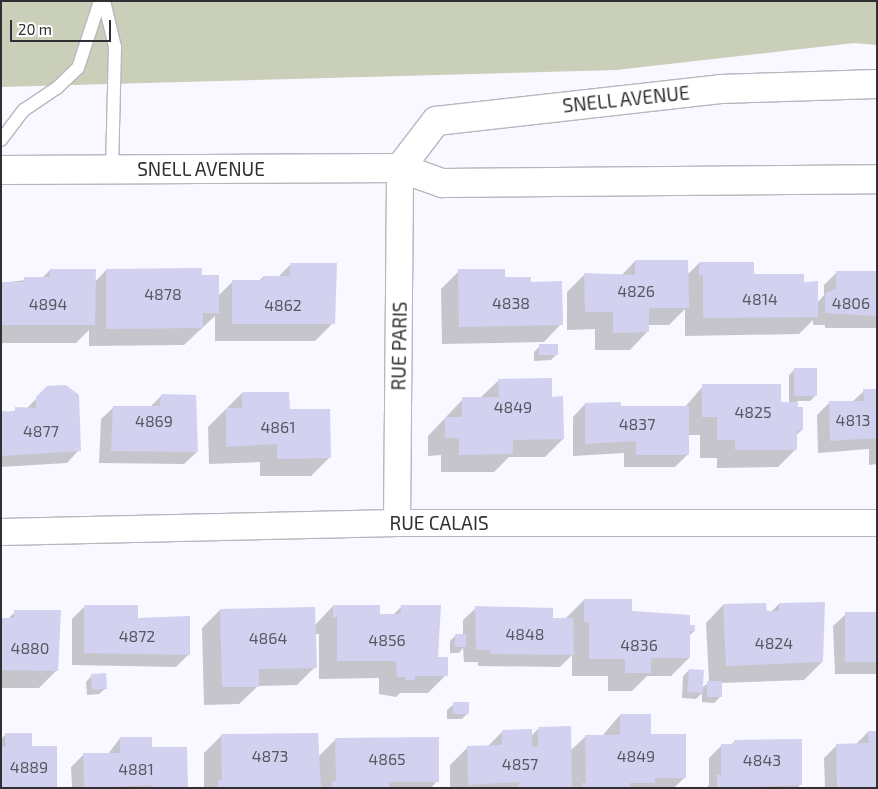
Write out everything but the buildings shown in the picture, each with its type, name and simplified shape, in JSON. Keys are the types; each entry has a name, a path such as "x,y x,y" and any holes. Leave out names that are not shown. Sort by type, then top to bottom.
{"main road":[{"name":"SNELL AVENUE","path":"400,168 436,121 720,89 877,84"},
{"name":"SNELL AVENUE","path":"1,170 400,168 442,183 877,179"}],"street":[{"name":"RUE PARIS","path":"397,523 400,168"},
{"name":"RUE CALAIS","path":"1,532 397,523 877,523"}],"lane":[{"path":"1,140 24,110 58,88 78,68 100,1"},
{"path":"104,1 115,47 112,169"}],"green space":[{"path":"1,1 877,1 877,45 854,43 616,70 1,87"}]}
